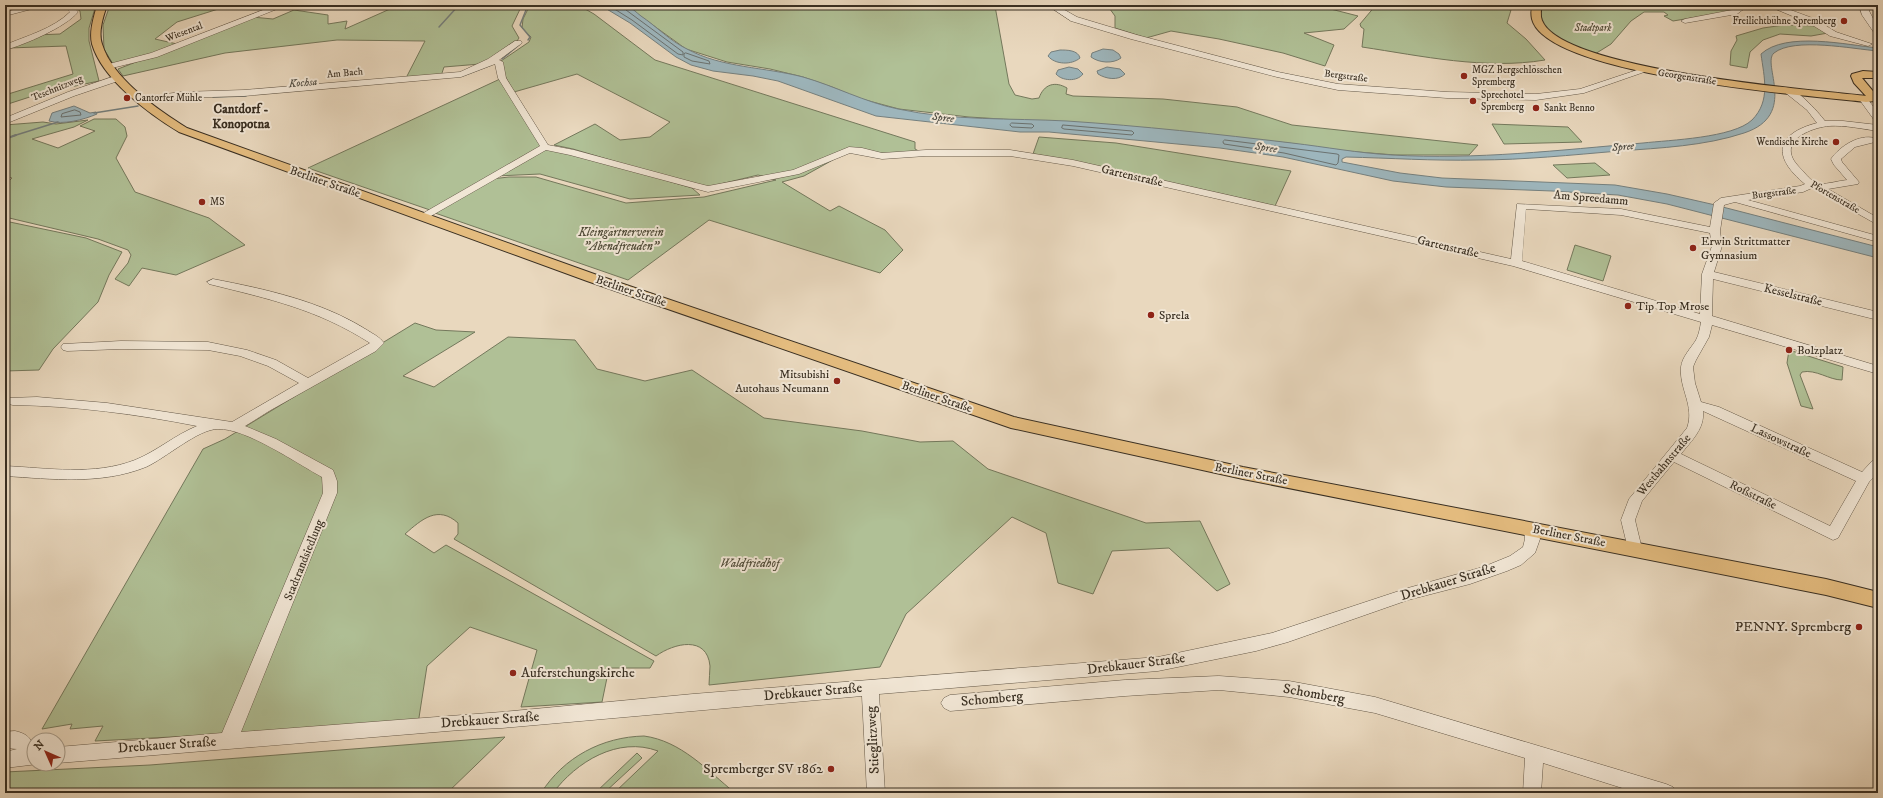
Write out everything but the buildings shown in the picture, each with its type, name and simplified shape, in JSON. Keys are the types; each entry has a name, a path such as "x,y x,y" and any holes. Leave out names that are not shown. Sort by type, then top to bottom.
{"main road":[{"name":"Berliner Straße","path":"102,5 96,34 99,53 112,72 171,123 183,130 298,173 592,278 929,395 1011,422 1243,473 1826,587 1878,600"},
{"name":"Georgenstraße","path":"1538,5 1536,13 1540,27 1548,35 1585,53 1646,70 1748,86 1870,99"},
{"path":"1870,99 1872,96 1858,81 1856,76 1862,74 1878,75"}],"street":[{"path":"5,14 43,5"},
{"path":"5,48 60,23 71,16 74,12 68,5"},
{"name":"Wiesental","path":"112,72 138,60 283,5"},
{"name":"Bergstraße","path":"1051,5 1074,19 1134,37 1277,74 1338,87 1447,95 1536,97 1581,91 1645,72 1646,70"},
{"path":"1685,21 1734,12 1745,5"},
{"path":"1770,5 1812,21 1833,34 1868,44"},
{"path":"1863,5 1866,15 1878,32"},
{"name":"Am Bach","path":"143,100 181,95 244,93 454,75 474,70 494,60 518,43"},
{"path":"424,217 545,147 502,78 499,62 494,60"},
{"name":"Teschnitzweg","path":"5,121 71,94 112,72"},
{"path":"1783,89 1810,108 1823,124 1878,128"},
{"path":"1870,99 1878,119"},
{"name":"Pfortenstraße","path":"1823,124 1790,139 1785,146 1790,162 1814,186 1878,222"},
{"path":"1848,125 1875,141"},
{"name":"Burgstraße","path":"1716,226 1720,203 1725,200 1804,189 1814,186 1854,182 1837,163 1836,159 1843,150 1851,144 1875,141"},
{"name":"Gartenstraße","path":"545,147 571,152 708,189 796,172 849,150 862,151 882,156 926,153 1010,153 1073,163 1516,263 1878,370"},
{"path":"1736,198 1747,203 1878,239"},
{"name":"Am Spreedamm","path":"1516,263 1521,206 1621,212 1716,226"},
{"path":"1866,216 1878,214"},
{"path":"1708,320 1706,316 1708,274 1717,246 1716,226"},
{"name":"Kesselstraße","path":"1708,274 1878,316"},
{"path":"213,282 270,295 312,309 343,322 378,343 234,427"},
{"name":"Westbahnstraße","path":"1634,549 1628,520 1636,499 1693,430 1697,423 1696,405 1688,377 1687,365 1702,337 1708,320"},
{"path":"66,347 121,345 208,346 243,353 272,363 308,383"},
{"name":"Stadtrandsiedlung","path":"14,401 61,402 116,408 162,414 214,425 234,427 259,437 328,474 330,481 330,493 228,741"},
{"name":"Lassowstraße","path":"1696,405 1714,410 1864,479"},
{"name":"Stadtrandsiedlung","path":"5,471 91,474 107,473 141,464 159,455 203,428 214,425"},
{"name":"Roßstraße","path":"1672,456 1833,534 1864,479"},
{"path":"1864,479 1878,464"},
{"name":"Drebkauer Straße","path":"66,753 460,722 502,720 1158,664 1233,650 1288,635 1406,595 1485,572 1517,560 1531,548 1533,542 1531,529"},
{"name":"Schomberg","path":"950,703 1139,687 1227,684 1289,689 1375,706 1534,752 1666,793"},
{"name":"Stieglitzweg","path":"870,688 876,793"},
{"path":"5,740 18,740 24,742 27,749 20,758"},
{"path":"1532,793 1534,752"}],"green space":[{"path":"96,5 89,28 89,41 99,81 42,93 5,105 5,95 73,74 66,46 9,48 35,35 60,34 81,19 80,11 74,7"},
{"path":"110,5 231,5 177,22 155,39 177,44 145,57 113,64 104,49 103,25"},
{"path":"399,5 522,5 512,26 519,38 495,57 480,64 444,67 441,76 406,78 425,41 337,40 225,53 123,76 118,69 252,17 273,19 294,10 328,15 328,24 347,21 345,29"},
{"name":"Kleingärtnerverein \"Abendfreuden\"","path":"530,5 578,5 594,14 655,60 915,142 915,149 926,155 847,152 804,176 782,182 830,211 839,206 885,230 903,250 880,273 709,220 628,280 435,213 491,179 509,177 536,177 626,203 704,197 776,180 758,175 708,187 694,185 573,149 554,145 595,124 620,140 650,137 670,122 577,74 514,92 505,76 501,61 529,42 531,37 522,28 523,19"},
{"path":"625,5 1015,5 1014,8 995,6 1009,84 1015,95 1032,99 1039,98 1041,93 1047,87 1054,84 1067,88 1066,94 1073,96 1163,99 1237,107 1292,125 1478,145 1469,155 1395,155 1345,151 1288,143 1145,128 969,117 899,109 858,98 803,77 770,69 727,62 686,49"},
{"path":"1107,5 1315,5 1358,16 1344,29 1304,33 1334,45 1325,66 1283,53 1219,39 1171,31 1146,38 1115,28 1115,16"},
{"path":"1376,5 1488,5 1511,10 1507,23 1526,39 1545,60 1522,63 1477,63 1430,58 1362,47 1364,29 1360,24"},
{"name":"Stadtpark","path":"1543,5 1729,5 1738,9 1673,21 1664,16 1668,15 1664,12 1644,12 1631,21 1611,44 1595,54 1568,44 1543,27 1539,12"},
{"path":"1784,25 1818,26 1828,33 1811,36 1780,34 1763,40 1750,52 1747,68 1730,65 1731,51 1737,40 1736,36 1763,28"},
{"path":"500,79 541,146 430,210 308,168"},
{"path":"94,119 116,119 125,127 127,136 116,158 135,192 209,218 245,245 176,275 142,268 129,286 115,279 128,263 131,255 128,250 98,239 5,217 5,185 12,178 8,177 5,180 5,125 43,122 56,124 88,120 74,127 32,139 58,148 95,131 80,126"},
{"path":"1492,124 1568,127 1582,142 1504,144"},
{"path":"1039,137 1116,143 1291,171 1275,206 1075,161 1033,154"},
{"path":"546,149 604,162 692,188 700,195 630,199 540,174 496,176"},
{"path":"1595,163 1610,175 1567,178 1553,165"},
{"path":"5,221 86,238 122,252 109,275 98,302 53,349 39,370 5,371"},
{"path":"1575,245 1611,256 1603,281 1567,270"},
{"name":"Waldfriedhof","path":"415,323 436,330 475,332 403,376 434,387 508,337 575,340 597,369 645,381 692,370 764,418 862,431 920,442 953,441 988,469 1146,523 1200,521 1230,584 1217,591 1169,548 1112,551 1093,594 1058,583 1046,533 1012,517 906,614 880,667 709,685 710,666 708,656 703,650 689,644 680,645 663,651 656,656 454,539 458,534 458,523 444,515 437,515 424,519 405,534 434,553 446,545 654,661 650,668 609,668 602,702 521,707 537,650 470,627 427,666 418,724 95,741 103,726 70,729 72,724 42,729 203,449 225,439"},
{"path":"1789,350 1843,367 1842,380 1837,380 1807,371 1802,372 1800,375 1813,409 1801,406 1787,363"},
{"path":"644,736 657,739 682,750 704,766 735,793 614,793 658,751 643,747 628,747 599,755 573,771 553,793 541,793 550,780 561,769 585,751 613,740"},
{"path":"505,737 447,793 5,793 5,772 66,772 66,769 150,765"},
{"path":"637,753 642,758 604,793 595,793"}],"water":[{"name":"Spree","path":"620,4 628,6 675,42 700,55 729,64 803,77 885,106 919,113 940,116 1067,121 1180,130 1392,155 1455,156 1549,151 1684,139 1731,131 1752,120 1762,105 1765,88 1761,54 1772,47 1785,43 1817,41 1878,48 1878,51 1824,45 1809,45 1783,48 1774,53 1771,59 1775,90 1774,103 1770,114 1761,125 1744,133 1714,141 1666,147 1495,160 1346,157 1342,159 1342,162 1400,173 1442,178 1615,185 1667,194 1878,247 1878,258 1667,204 1618,195 1446,187 1393,181 1283,157 1220,148 1049,132 1020,132 876,116 778,81 713,71 691,65 676,57 630,23 600,5"},
{"path":"1103,49 1113,50 1119,54 1121,58 1106,62 1098,61 1091,57 1092,53"},
{"path":"1060,50 1075,52 1080,58 1073,62 1064,63 1055,61 1048,56 1051,52"},
{"path":"1069,67 1078,69 1083,74 1080,77 1070,80 1062,78 1056,74 1058,70"},
{"path":"1107,67 1120,69 1125,74 1119,78 1112,78 1098,74 1097,71"},
{"path":"74,106 90,113 96,112 97,114 73,121 49,121 52,113"}],"waterway":[{"path":"439,27 459,5"},
{"name":"Kochsa","path":"528,5 520,25 530,37 528,40"},
{"name":"Kochsa","path":"502,59 519,45"},
{"name":"Kochsa","path":"462,76 491,65"},
{"name":"Kochsa","path":"213,97 246,96"},
{"name":"Kochsa","path":"94,113 138,106"},
{"name":"Kochsa","path":"15,135 58,122"},
{"name":"Kochsa","path":"5,139 15,135"}],"place":[{"name":"Freilichtbühne Spremberg","path":"1844,21"},
{"name":"MGZ Bergschlösschen Spremberg","path":"1464,76"},
{"name":"Cantorfer Mühle","path":"127,98"},
{"name":"Spreehotel Spremberg","path":"1473,101"},
{"name":"Sankt Benno","path":"1536,108"},
{"name":"Wendische Kirche","path":"1836,142"},
{"name":"MS","path":"202,202"},
{"name":"Erwin Strittmatter Gymnasium","path":"1693,248"},
{"name":"Tip Top Mrose","path":"1628,306"},
{"name":"Sprela","path":"1151,315"},
{"name":"Bolzplatz","path":"1789,350"},
{"name":"Mitsubishi Autohaus Neumann","path":"837,381"},
{"name":"PENNY. Spremberg","path":"1859,627"},
{"name":"Auferstehungskirche","path":"513,673"},
{"name":"Spremberger SV 1862","path":"831,769"}],"district":[{"name":"Cantdorf - Konopotna","path":"241,116"}]}
